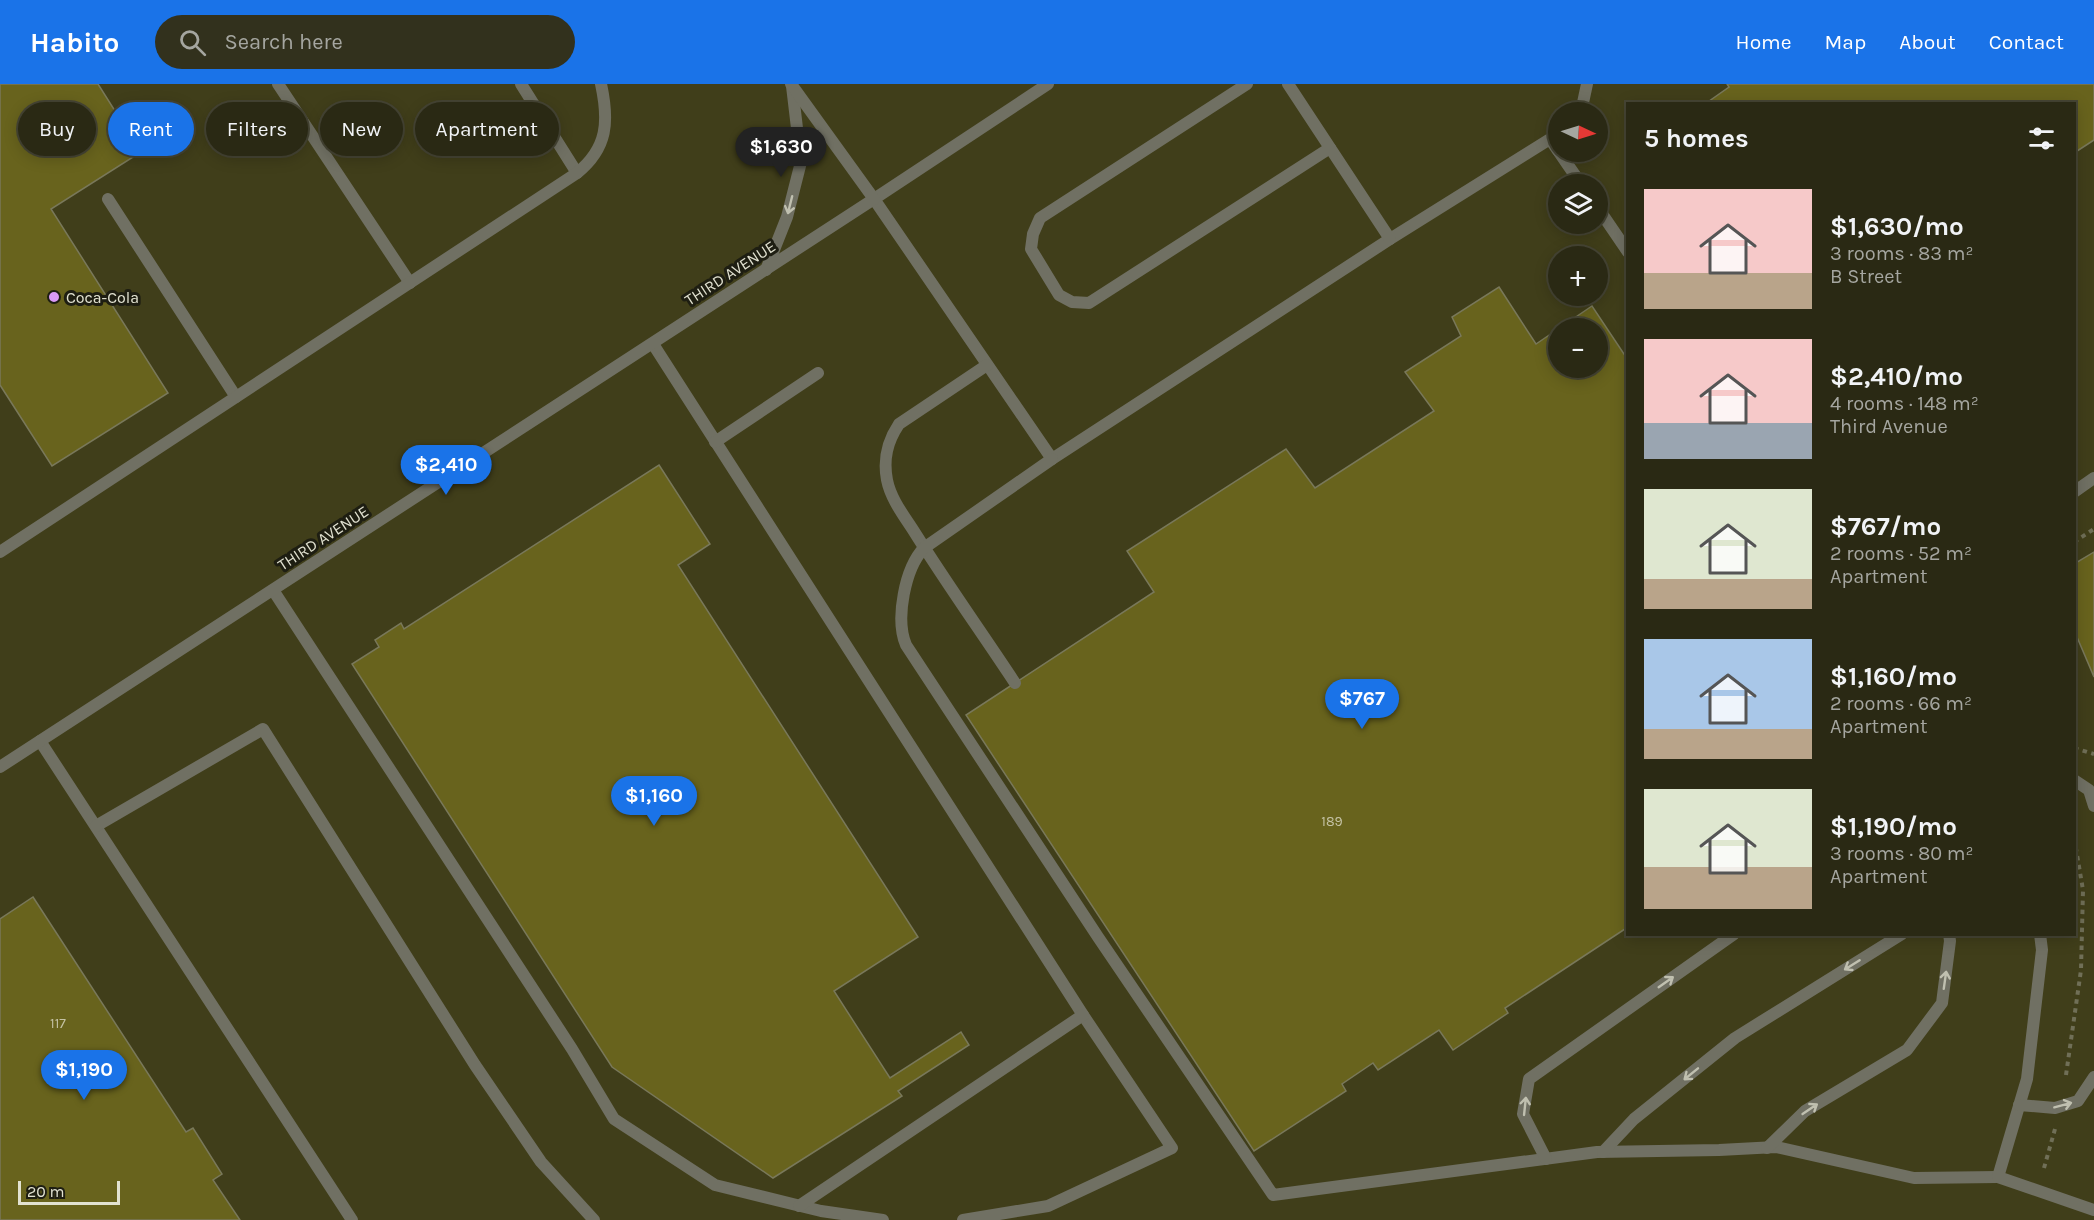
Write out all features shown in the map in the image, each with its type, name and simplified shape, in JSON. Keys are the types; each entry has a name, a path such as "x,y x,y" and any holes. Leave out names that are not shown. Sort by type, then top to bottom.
{"street":[{"path":"278,84 410,283"},
{"path":"521,84 577,173"},
{"path":"0,552 577,173 591,162 604,134 605,102 601,84"},
{"name":"THIRD AVENUE","path":"0,767 766,270 1048,84"},
{"path":"1247,84 1040,218 1033,234 1031,249 1059,295 1072,302 1089,303 1330,148"},
{"path":"1288,84 1390,239"},
{"path":"1583,102 1587,84"},
{"path":"792,85 874,199 1052,459"},
{"path":"766,270 787,217 801,162 792,85"},
{"path":"1548,139 1052,459 924,548 914,561 901,609 900,628 906,645 1091,927 1273,1195 1603,1152 1776,1147 1914,1178 1998,1177 2094,1210"},
{"path":"108,199 237,397"},
{"path":"1608,223 1626,249"},
{"path":"652,344 1083,1015 1172,1148 1048,1206 963,1220"},
{"path":"987,365 900,424 891,436 886,451 885,466 887,483 894,498 924,548 1015,683"},
{"path":"715,442 818,373"},
{"path":"2076,491 2094,478"},
{"path":"273,590 572,1049 614,1119 715,1185 821,1212 883,1220"},
{"path":"96,826 262,729 344,862 475,1065 541,1162 594,1220"},
{"path":"40,741 352,1220"},
{"path":"2076,781 2089,790 2094,806"},
{"path":"1546,1159 1523,1114 1529,1079 1731,936"},
{"path":"1603,1152 1634,1119 1736,1038 1899,936"},
{"path":"1767,1148 1805,1111 1907,1050 1942,1003 1949,936"},
{"path":"1998,1177 2027,1079 2042,950 2040,936"},
{"path":"799,1206 1083,1015"},
{"path":"2019,1105 2055,1108 2078,1101 2094,1077"}],"path":[{"path":"2076,541 2094,529"},
{"path":"2076,749 2094,754"},
{"path":"2038,1191 2060,1106 2081,970 2083,890 2076,849"}],"shaded area":[{"path":"0,84 2094,84 2094,1220 0,1220"}],"building":[{"name":"Coca-Cola","path":"0,84 98,84 109,102 108,156 135,156 51,209 168,393 52,466 0,385"},
{"path":"1727,84 2094,84 2094,140 2076,152 2076,102 1708,102 1729,87"},
{"path":"1499,287 1536,344 1548,336 1548,378 1608,378 1608,330 1626,357 1626,928 1505,1008 1508,1013 1453,1050 1439,1030 1378,1070 1373,1063 1342,1084 1346,1091 1254,1151 966,715 1154,592 1127,551 1286,449 1315,488 1434,411 1405,372 1461,336 1452,317"},
{"path":"1592,306 1600,318 1575,318"},
{"path":"659,465 710,544 678,565 918,937 834,991 890,1078 961,1032 969,1045 898,1091 902,1096 773,1178 612,1067 352,664 379,647 375,640 401,623 404,629"},
{"path":"2094,552 2094,677 2076,635 2076,563"},
{"path":"33,897 186,1132 193,1128 222,1174 213,1180 240,1220 0,1220 0,919"}],"place":[{"name":"Coca-Cola","path":"54,297"}]}
